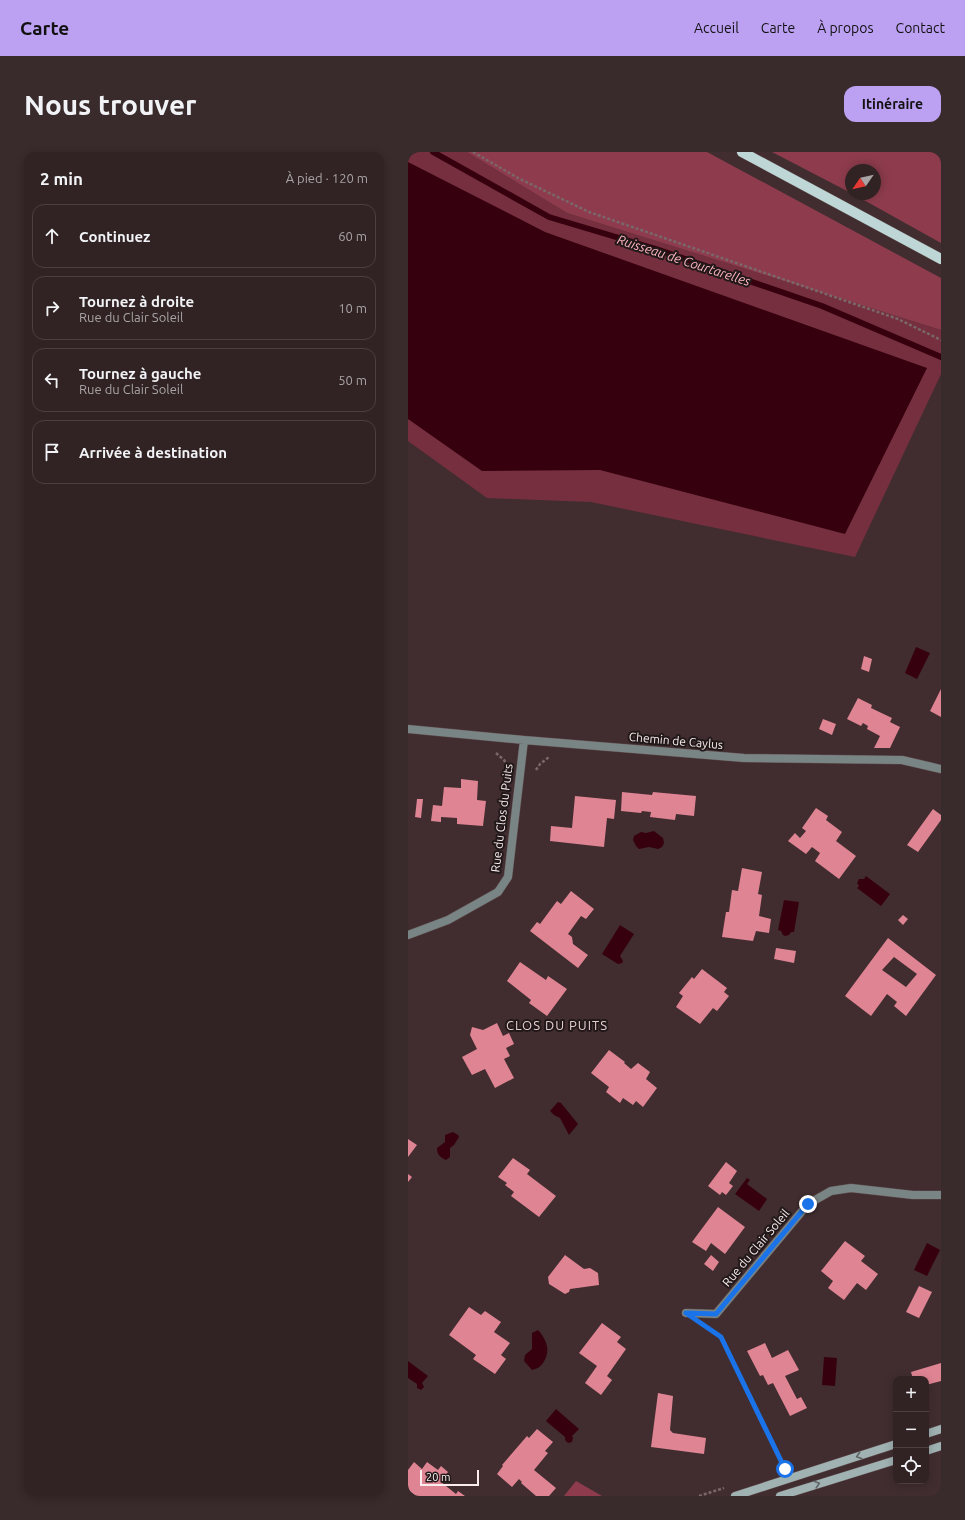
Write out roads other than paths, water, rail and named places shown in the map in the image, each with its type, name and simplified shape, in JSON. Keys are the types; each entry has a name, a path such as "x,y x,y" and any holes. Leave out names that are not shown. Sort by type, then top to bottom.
{"main road":[{"path":"742,152 941,259"},
{"path":"929,1433 941,1429"},
{"path":"735,1496 893,1445"},
{"path":"929,1450 941,1446"},
{"path":"780,1496 893,1461"}],"street":[{"name":"Chemin de Caylus","path":"408,729 744,758 902,760 941,769"},
{"name":"Rue du Clos du Puits","path":"408,935 448,920 498,892 508,877 524,740"},
{"name":"Rue du Clair Soleil","path":"686,1313 716,1314 808,1204 831,1191 851,1188 913,1195 941,1196"}],"waterway":[{"name":"Ruisseau de Courtarelles","path":"433,152 549,217 656,249 822,306 941,357"}],"district":[{"name":"CLOS DU PUITS","path":"557,1025"}]}
